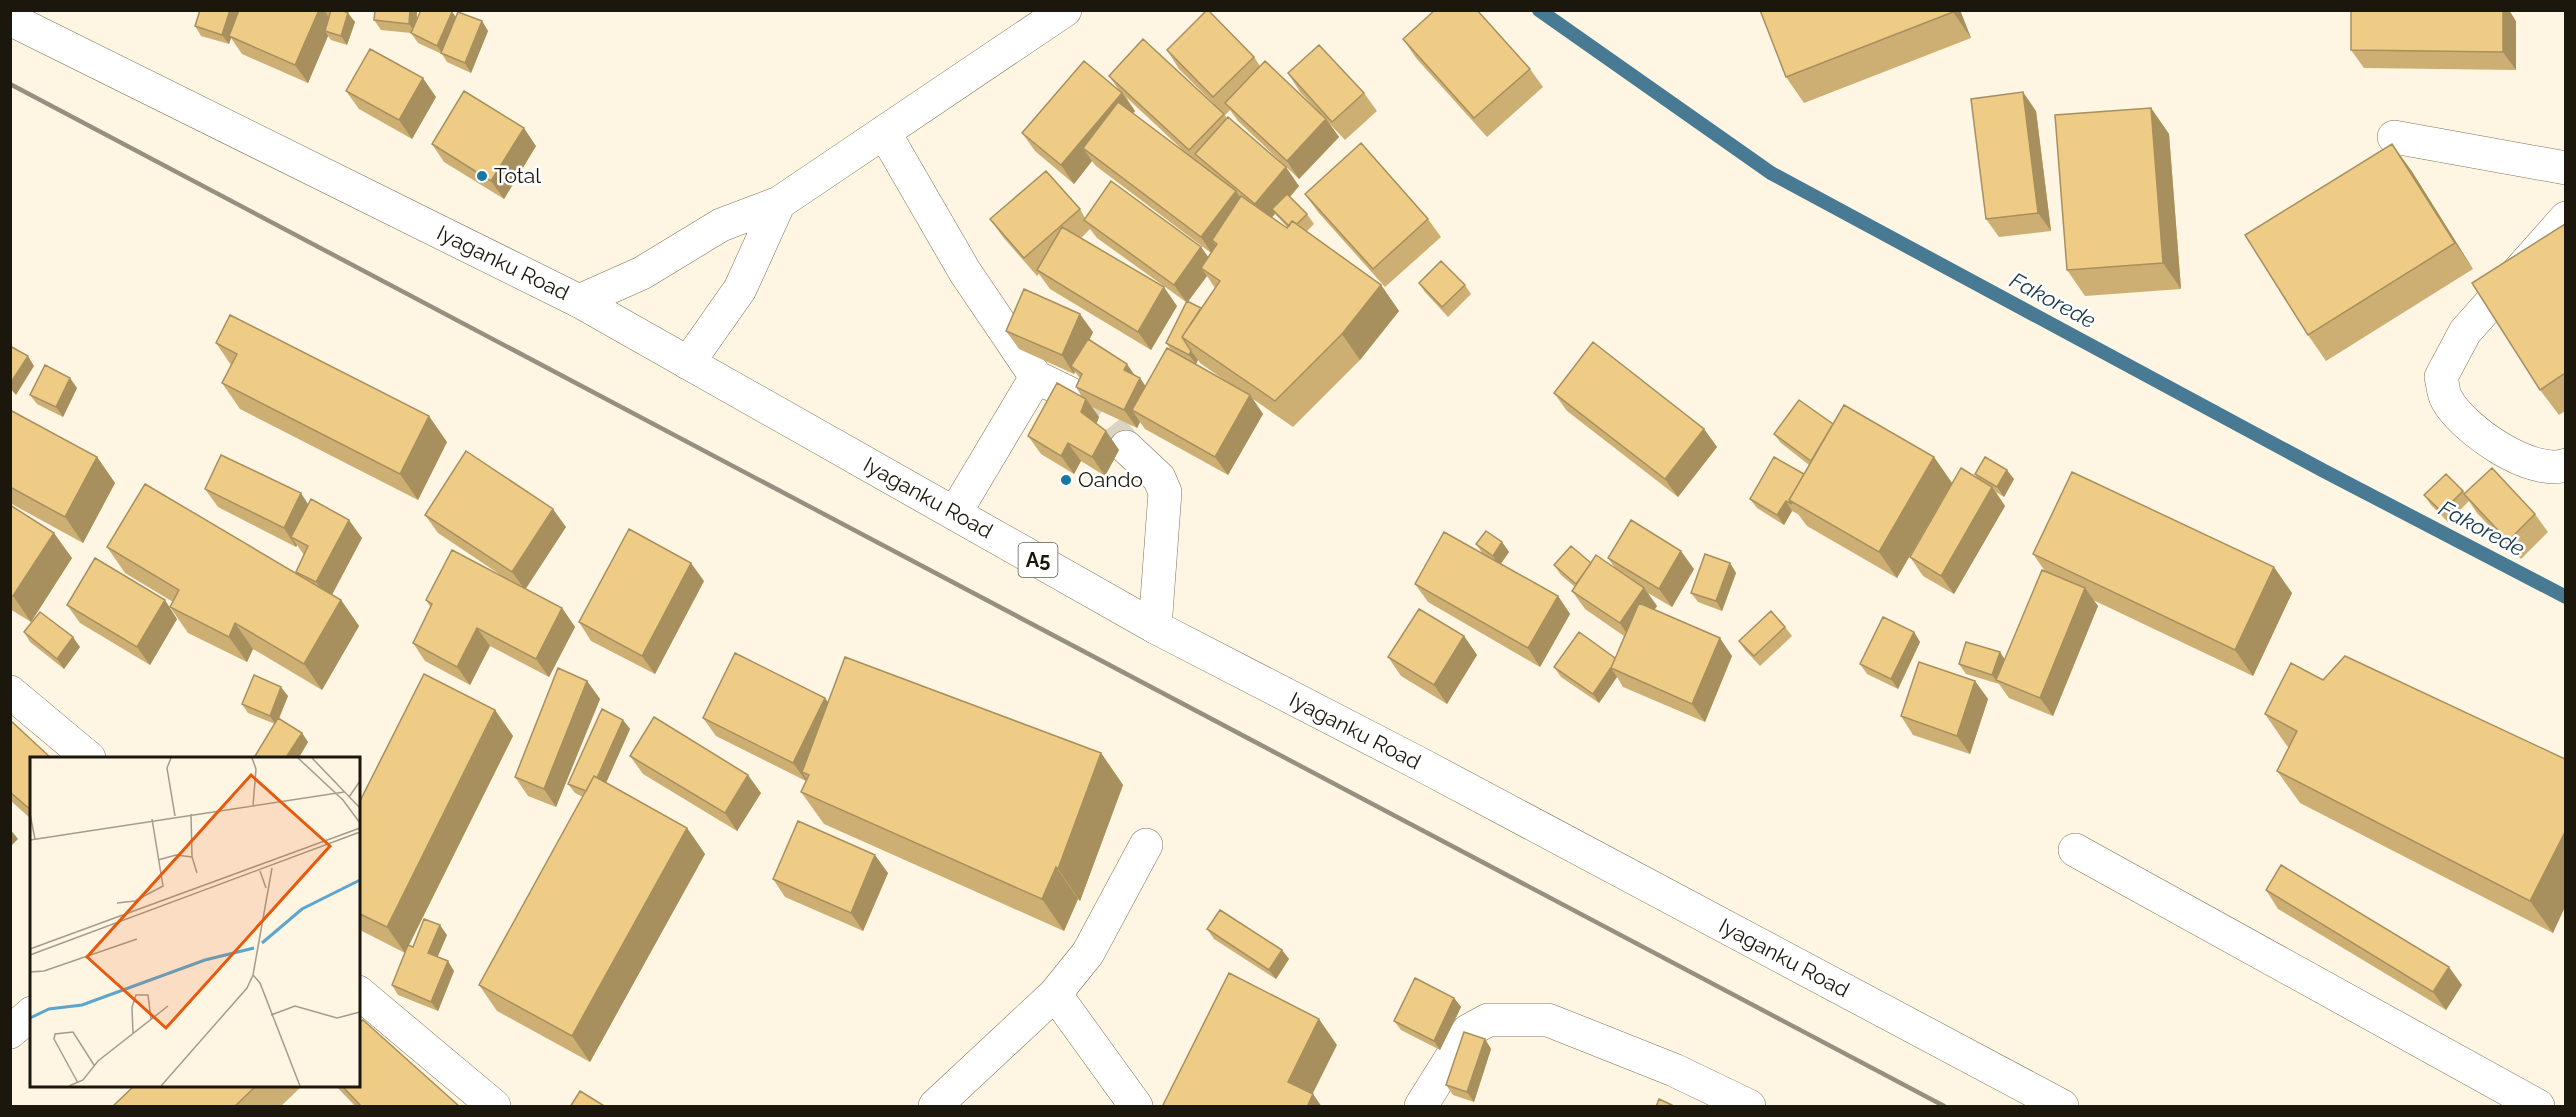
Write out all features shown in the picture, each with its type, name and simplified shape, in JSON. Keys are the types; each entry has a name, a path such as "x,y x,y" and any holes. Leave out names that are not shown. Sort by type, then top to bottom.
{"main road":[{"path":"579,301 642,273 722,225 779,203 1065,10"},
{"name":"Iyaganku Road","path":"10,19 579,301 1155,627 1453,782 2062,1107"},
{"path":"884,132 965,272 1036,377 1073,395"},
{"path":"2394,137 2565,168"},
{"path":"688,363 740,288 779,203"},
{"path":"2565,218 2465,332 2441,377 2446,399 2485,439 2523,462 2560,467 2565,465"},
{"path":"955,513 1036,377"},
{"path":"1126,447 1159,478 1165,492 1155,627"},
{"path":"10,692 87,757"},
{"path":"935,1107 1055,994 1088,953 1146,845"},
{"path":"2075,850 2538,1107"},
{"path":"360,994 494,1107"},
{"path":"1055,994 1136,1107"},
{"path":"10,1032 30,1015"},
{"path":"1421,1107 1468,1031 1488,1020 1548,1020 1674,1070 1749,1107"}],"building":[{"path":"200,10 230,10 222,35 195,26"},
{"path":"239,10 319,10 295,65 229,36"},
{"path":"331,10 348,13 341,36 325,31"},
{"path":"375,10 410,10 409,24 374,20"},
{"path":"421,10 449,10 452,12 437,46 411,33"},
{"path":"1207,10 1254,57 1213,97 1167,50"},
{"path":"1435,10 1477,10 1530,69 1474,118 1403,39"},
{"path":"1760,10 1952,10 1953,12 1786,77"},
{"path":"2351,10 2503,10 2503,52 2351,50"},
{"path":"458,12 482,21 465,63 441,53"},
{"path":"1143,39 1224,114 1189,150 1109,76"},
{"path":"1319,45 1364,93 1332,122 1288,73"},
{"path":"370,49 423,78 399,120 346,91"},
{"path":"1084,61 1122,93 1061,165 1022,133"},
{"path":"1265,61 1326,119 1287,161 1225,103"},
{"path":"464,91 524,128 491,181 432,144"},
{"path":"2023,92 2038,213 1986,219 1971,99"},
{"path":"1118,102 1236,191 1201,237 1083,148"},
{"path":"2151,108 2163,263 2067,270 2055,115"},
{"path":"1228,117 1286,167 1255,204 1195,154"},
{"path":"1361,143 1428,219 1373,269 1305,194"},
{"path":"2392,144 2455,243 2308,335 2245,235"},
{"path":"1046,171 1080,209 1024,258 990,219"},
{"path":"1111,181 1201,247 1174,285 1084,220"},
{"path":"1287,194 1307,214 1297,224 1292,221 1289,226 1272,209"},
{"path":"1241,196 1287,228 1292,221 1381,285 1342,334 1275,401 1182,337 1220,281 1201,268 1217,244 1212,240"},
{"path":"2565,224 2565,373 2540,390 2472,283"},
{"path":"1062,227 1164,287 1138,332 1037,270"},
{"path":"1441,261 1465,285 1442,307 1419,283"},
{"path":"1024,289 1080,314 1062,355 1006,331"},
{"path":"1187,301 1201,308 1182,337 1191,351 1189,355 1166,343"},
{"path":"230,315 429,416 400,474 222,383 237,354 216,343"},
{"path":"1088,339 1127,364 1124,370 1140,378 1124,410 1076,387 1082,374 1071,366"},
{"path":"1593,342 1704,429 1665,479 1554,393"},
{"path":"10,346 28,356 10,384"},
{"path":"1167,348 1250,395 1215,457 1132,410"},
{"path":"45,365 70,378 56,407 30,395"},
{"path":"1057,383 1086,399 1081,412 1106,431 1092,457 1068,443 1061,456 1028,436"},
{"path":"1799,400 1833,424 1811,461 1774,434"},
{"path":"1844,405 1934,457 1879,552 1789,500"},
{"path":"10,410 97,457 65,517 10,487"},
{"path":"466,451 553,509 512,572 425,515"},
{"path":"221,455 301,493 284,528 205,489"},
{"path":"1774,457 1804,474 1789,500 1792,504 1786,501 1777,515 1750,499"},
{"path":"1985,457 2007,470 1997,487 1975,474"},
{"path":"1961,468 1992,487 1941,576 1910,557"},
{"path":"2492,468 2535,514 2508,541 2464,494"},
{"path":"2072,472 2274,567 2235,650 2033,554"},
{"path":"2446,474 2463,491 2442,512 2424,495"},
{"path":"145,484 341,600 304,664 235,623 229,637 170,607 179,590 107,547"},
{"path":"311,499 349,520 316,582 296,572 308,546 291,537"},
{"path":"10,505 54,533 13,596 10,595"},
{"path":"1631,520 1681,551 1659,589 1608,558"},
{"path":"629,529 691,563 642,656 579,622"},
{"path":"1486,531 1502,542 1493,556 1476,544"},
{"path":"1444,532 1558,596 1528,648 1415,584"},
{"path":"1571,546 1591,563 1576,584 1554,565"},
{"path":"452,550 562,608 536,659 477,628 457,667 413,643 432,604 426,600"},
{"path":"1705,554 1730,563 1716,601 1691,593"},
{"path":"1596,555 1644,588 1620,623 1572,591"},
{"path":"95,558 165,600 137,647 67,605"},
{"path":"2042,570 2085,588 2040,698 1996,680"},
{"path":"1639,603 1720,638 1692,704 1611,668"},
{"path":"1419,609 1464,636 1434,685 1388,657"},
{"path":"1771,611 1785,627 1754,656 1739,641"},
{"path":"40,612 73,637 57,659 24,632"},
{"path":"1883,617 1914,632 1891,679 1860,664"},
{"path":"1579,632 1615,658 1593,694 1554,667"},
{"path":"1966,642 2000,652 1992,675 1959,664"},
{"path":"735,653 825,698 793,763 703,718"},
{"path":"2345,656 2565,759 2565,832 2530,901 2277,771 2297,731 2265,714 2291,663 2323,680"},
{"path":"845,657 1101,753 1058,869 1056,867 1042,899 801,792 809,775 802,772"},
{"path":"1919,662 1975,681 1957,736 1901,716"},
{"path":"558,668 587,681 544,789 515,777"},
{"path":"424,674 495,710 387,927 360,914 360,801"},
{"path":"254,675 281,687 270,716 242,704"},
{"path":"602,709 623,720 597,778 594,776 586,791 568,784"},
{"path":"654,717 748,775 725,813 630,756"},
{"path":"278,718 302,733 286,757 255,756"},
{"path":"10,720 50,757 30,757 30,809 10,792"},
{"path":"594,776 687,828 572,1036 479,985"},
{"path":"798,821 875,855 851,913 773,879"},
{"path":"2281,865 2449,967 2433,992 2266,890"},
{"path":"1220,910 1282,950 1269,970 1207,929"},
{"path":"424,919 440,925 428,953 448,961 431,1002 392,985 408,945 413,947"},
{"path":"1229,973 1319,1019 1288,1082 1313,1094 1307,1107 1162,1107"},
{"path":"1415,978 1454,998 1434,1041 1394,1021"},
{"path":"363,1020 460,1107 362,1107 343,1087 360,1087 360,1022"},
{"path":"1464,1032 1485,1039 1467,1092 1446,1085"},
{"path":"133,1087 255,1087 234,1107 112,1107"},
{"path":"580,1091 606,1107 570,1107"},
{"path":"1659,1099 1676,1107 1656,1107"}],"waterway":[{"name":"Fakorede","path":"1539,10 1771,173 2324,471 2566,597"}],"tunnel":[{"path":"1073,395 1104,419 1126,447"}],"railway":[{"path":"10,84 1944,1106"}],"place":[{"name":"Total","path":"482,176"},
{"name":"Oando","path":"1066,480"}]}
